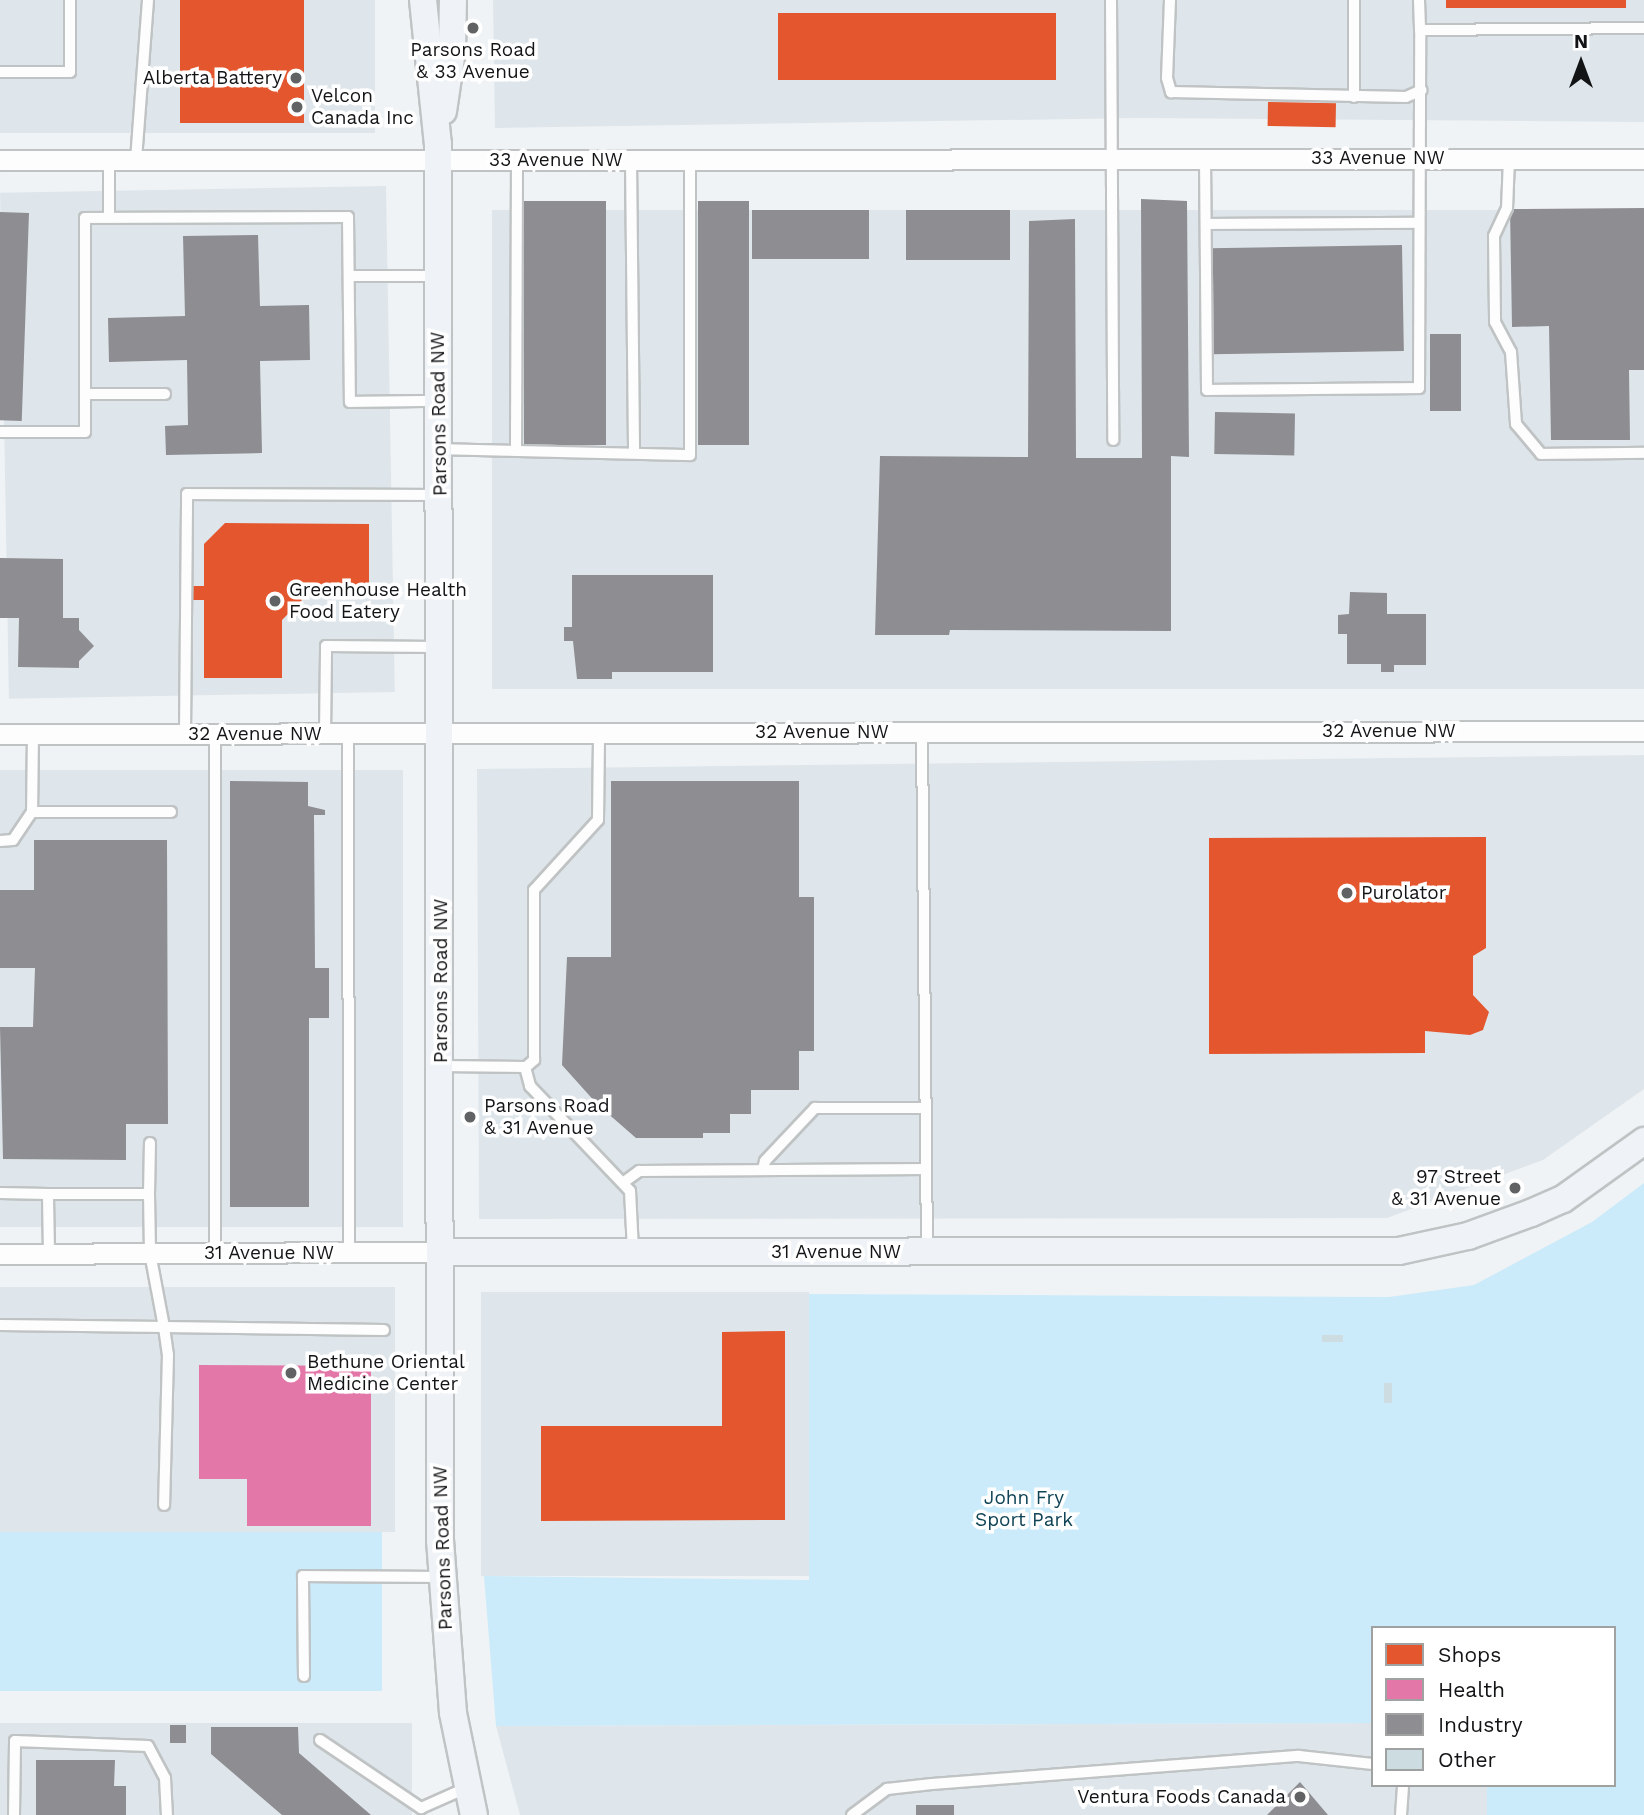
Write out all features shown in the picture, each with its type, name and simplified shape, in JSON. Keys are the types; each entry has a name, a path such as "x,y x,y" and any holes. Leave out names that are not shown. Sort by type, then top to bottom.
{"main road":[{"name":"Parsons Road NW","path":"423,0 438,153 442,1577 453,1713 466,1788 474,1815"},
{"name":"Parsons Road NW","path":"438,153 452,51 453,0"},
{"name":"31 Avenue NW","path":"441,1252 1399,1251 1468,1236 1563,1199 1644,1141"}],"street":[{"name":"33 Avenue NW","path":"0,160 136,160 438,153 517,160 1112,157 1644,159"},
{"name":"32 Avenue NW","path":"0,734 1644,731"},
{"name":"31 Avenue NW","path":"0,1254 441,1252"}],"lane":[{"path":"0,72 70,72 70,0"},
{"path":"136,160 148,0"},
{"path":"1111,0 1113,440"},
{"path":"1170,0 1167,78 1171,92 1406,97 1422,90"},
{"path":"1354,0 1354,97"},
{"path":"1205,157 1207,390 1419,388 1418,223 1422,90 1419,0"},
{"path":"1420,30 1644,28"},
{"path":"439,449 690,455 690,159"},
{"path":"1508,159 1507,208 1494,236 1495,322 1511,352 1516,424 1541,454 1644,453"},
{"path":"108,160 108,218"},
{"path":"516,451 517,160"},
{"path":"631,160 634,453"},
{"path":"0,432 85,432 85,218 348,217 350,402 439,401"},
{"path":"1206,224 1418,223"},
{"path":"349,276 437,276"},
{"path":"85,394 165,394"},
{"path":"186,734 187,494 440,495"},
{"path":"325,734 326,646 441,647"},
{"path":"922,732 927,1252"},
{"path":"441,1066 531,1065 535,1054 534,890 596,824 599,733"},
{"path":"0,841 13,840 32,812 33,734"},
{"path":"215,734 215,1253"},
{"path":"348,734 349,1252"},
{"path":"32,812 171,812"},
{"path":"525,1067 530,1086 624,1182 633,1198 633,1252"},
{"path":"763,1169 765,1161 815,1108 926,1108"},
{"path":"150,1143 150,1253 168,1355 164,1505"},
{"path":"624,1182 639,1171 926,1169"},
{"path":"0,1193 149,1194"},
{"path":"48,1194 49,1254"},
{"path":"0,1325 384,1330"},
{"path":"304,1676 303,1576 442,1577"},
{"path":"320,1740 422,1811 466,1788"},
{"path":"14,1815 15,1741 148,1745 165,1778 167,1815"},
{"path":"852,1815 887,1788 1299,1756 1371,1764"},
{"path":"1401,1815 1403,1787"}],"shaded area":[{"path":"0,0 375,0 375,133 0,133"},
{"path":"493,0 1644,0 1644,122 1138,118 495,128"},
{"path":"386,186 395,692 9,699 0,193"},
{"path":"492,210 1644,210 1644,689 492,689"},
{"path":"1644,755 1644,1089 1543,1160 1387,1218 479,1219 477,769"},
{"path":"0,770 403,770 403,1227 0,1227"},
{"path":"0,1287 395,1287 395,1532 0,1532"},
{"path":"481,1292 809,1292 809,1576 481,1576"},
{"path":"0,1723 412,1723 412,1815 0,1815"},
{"path":"1371,1723 1371,1787 1487,1787 1487,1815 520,1815 496,1726"}],"green space":[{"name":"John Fry Sport Park","path":"1644,1183 1644,1815 1487,1815 1487,1787 1616,1787 1616,1626 1371,1626 1371,1723 496,1726 484,1576 809,1580 809,1294 1389,1297 1474,1285 1592,1222"},
{"path":"0,1532 382,1532 382,1691 0,1691"}],"building: Shops":[{"path":"180,0 304,0 304,123 180,123"},
{"path":"1446,0 1626,0 1626,8 1446,8"},
{"path":"778,13 1056,13 1056,80 778,80"},
{"path":"1268,102 1336,103 1336,127 1268,126"},
{"path":"225,523 369,524 369,591 310,592 282,620 282,678 204,678 204,600 191,600 191,586 204,586 204,544"},
{"name":"Purolator","path":"1486,837 1486,948 1473,956 1473,995 1489,1012 1483,1030 1470,1035 1425,1031 1425,1053 1209,1054 1209,838"},
{"path":"785,1331 785,1520 541,1521 541,1426 722,1426 722,1332"}],"building: Health":[{"path":"199,1365 371,1366 371,1526 247,1526 247,1479 199,1479"}],"building: Industry":[{"path":"1141,199 1187,201 1189,457 1171,456 1171,631 950,630 949,635 875,635 880,456 1028,457 1029,221 1075,219 1076,458 1142,458"},
{"path":"524,201 606,201 606,445 524,445"},
{"path":"698,201 749,201 749,445 698,445"},
{"path":"1644,208 1644,370 1629,370 1630,440 1551,440 1549,326 1512,327 1510,209"},
{"path":"752,210 869,210 869,259 752,259"},
{"path":"906,210 1010,210 1010,260 906,260"},
{"path":"0,212 29,213 22,421 0,420"},
{"path":"258,235 260,306 309,305 310,360 260,361 262,453 166,455 165,426 188,425 187,360 109,362 108,318 185,316 183,236"},
{"path":"1402,245 1404,351 1212,354 1210,248"},
{"path":"1430,334 1461,334 1461,411 1430,411"},
{"path":"1215,412 1295,413 1294,455 1214,454"},
{"path":"0,558 63,559 63,618 79,618 79,630 94,646 79,661 79,668 18,667 19,618 0,618"},
{"path":"572,575 713,575 713,672 612,672 612,679 577,679 573,641 564,641 564,627 572,627"},
{"path":"1350,592 1387,593 1387,614 1426,614 1426,665 1394,665 1394,672 1381,672 1381,664 1347,664 1347,634 1338,634 1338,615 1349,614"},
{"path":"230,781 308,782 308,806 325,810 325,815 314,815 315,968 329,968 329,1018 309,1018 309,1207 230,1207"},
{"path":"611,781 799,781 799,897 814,897 814,1051 799,1051 799,1090 751,1090 751,1114 730,1114 730,1133 703,1133 703,1138 636,1138 597,1104 562,1065 567,957 611,957"},
{"path":"34,840 167,840 168,1124 126,1124 126,1160 3,1159 0,1027 33,1027 35,968 0,968 0,890 34,890"},
{"path":"170,1725 186,1725 186,1743 170,1743"},
{"path":"211,1727 298,1727 299,1753 371,1815 282,1815 211,1754"},
{"path":"36,1760 115,1760 114,1786 126,1786 126,1815 36,1815"},
{"name":"Ventura Foods Canada","path":"1300,1782 1328,1815 1267,1815"},
{"path":"916,1805 954,1805 954,1815 916,1815"}],"building: Other":[{"path":"1322,1335 1343,1335 1343,1342 1322,1342"},
{"path":"1384,1383 1392,1383 1392,1403 1384,1403"}],"place":[{"name":"Parsons Road & 33 Avenue","path":"473,28"},
{"name":"Alberta Battery","path":"296,78"},
{"name":"Velcon Canada Inc","path":"297,107"},
{"name":"Greenhouse Health Food Eatery","path":"275,601"},
{"name":"Purolator","path":"1347,893"},
{"name":"Parsons Road & 31 Avenue","path":"470,1117"},
{"name":"97 Street & 31 Avenue","path":"1515,1188"},
{"name":"Bethune Oriental Medicine Center","path":"291,1373"},
{"name":"Ventura Foods Canada","path":"1300,1797"}]}
